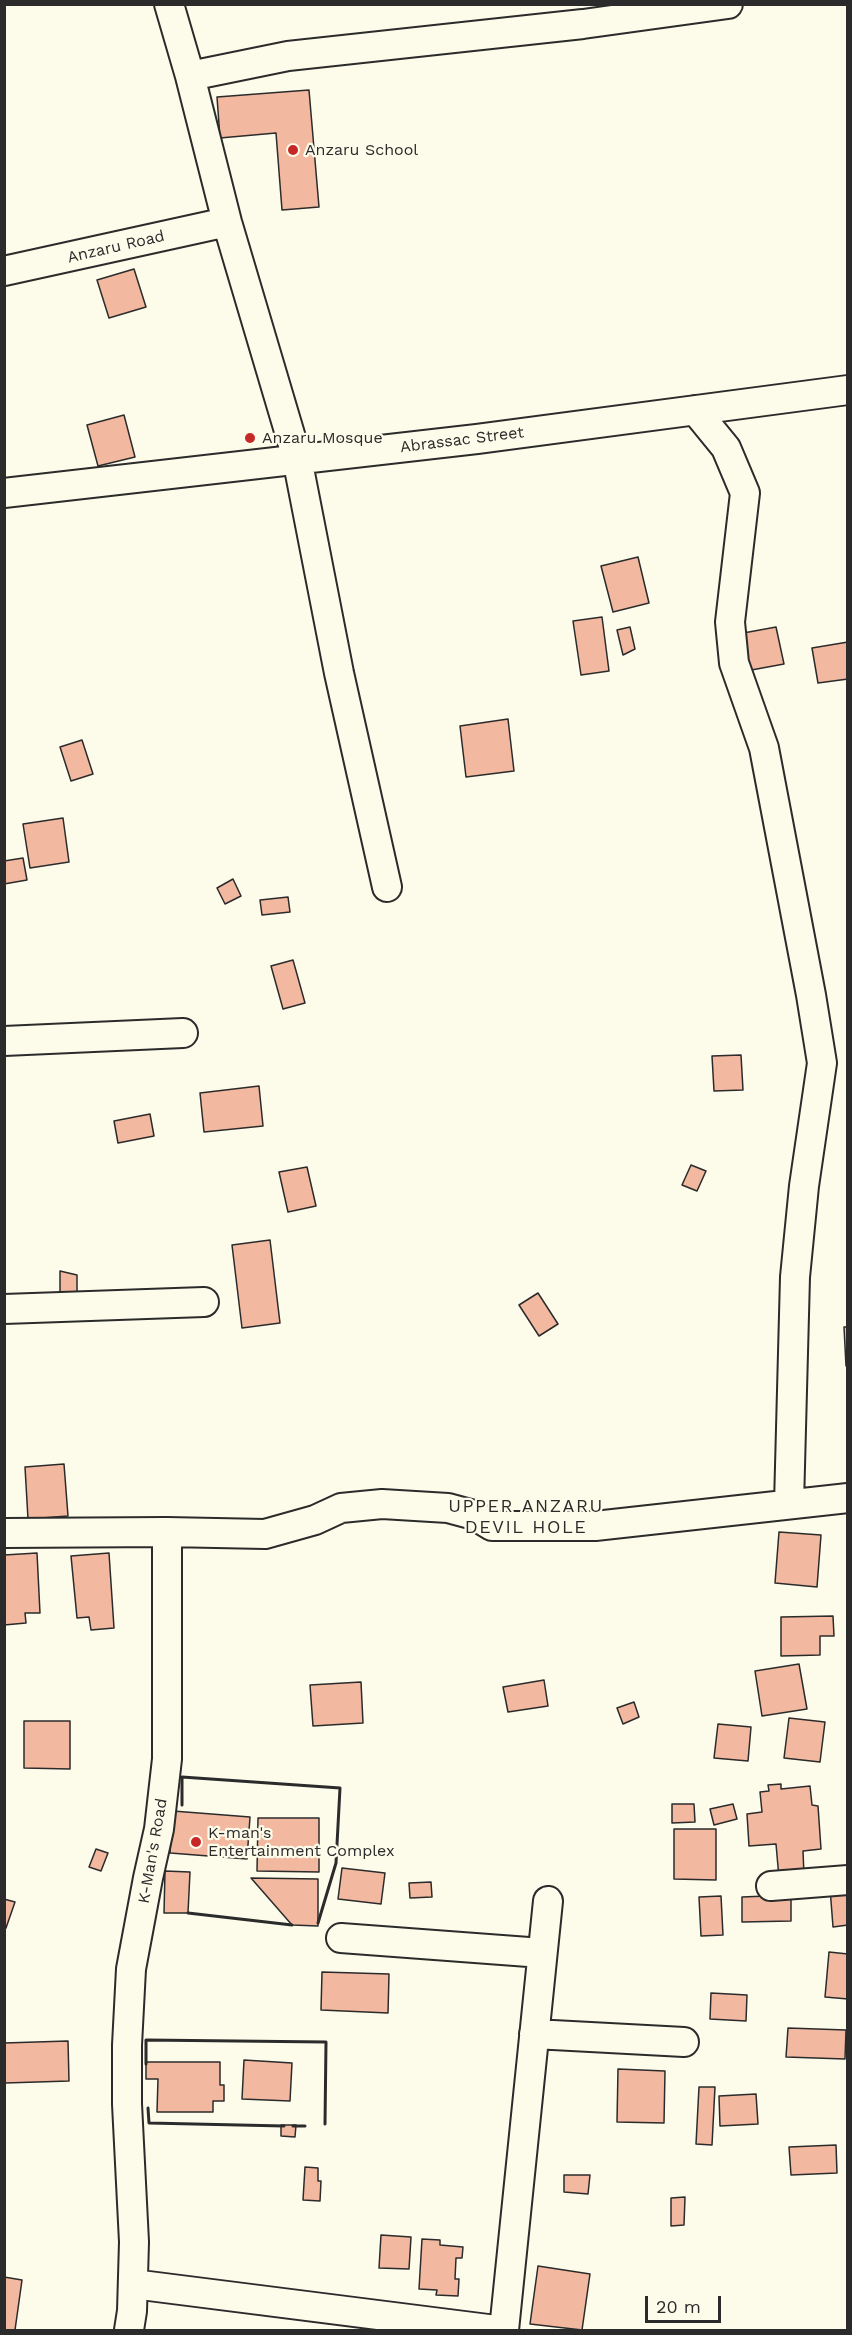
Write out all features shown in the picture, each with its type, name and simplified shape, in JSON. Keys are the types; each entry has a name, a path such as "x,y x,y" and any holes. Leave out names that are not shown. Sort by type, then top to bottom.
{"street":[{"path":"169,4 190,75 227,222 297,458 339,673 387,887"},
{"path":"190,75 288,56 583,24 728,4"},
{"name":"Anzaru Road","path":"4,271 227,222"},
{"name":"Abrassac Street","path":"4,493 477,439 848,390"},
{"path":"695,410 726,448 744,493 741,544 730,622 734,663 765,748 822,1063 804,1186 795,1278 789,1504"},
{"path":"4,1041 183,1033"},
{"path":"4,1309 204,1302"},
{"path":"4,1533 265,1534 315,1520 341,1508 381,1504 448,1508 474,1515 492,1526 595,1526 848,1498"},
{"name":"K-Man's Road","path":"129,2331 134,2242 127,2104 127,2045 131,1969 159,1829 167,1759 167,1532"},
{"path":"771,1886 848,1880"},
{"path":"504,2331 548,1901"},
{"path":"340,1938 542,1953"},
{"path":"534,2034 684,2042"},
{"path":"133,2284 496,2331"}],"building":[{"path":"309,90 319,207 282,210 276,133 220,138 217,97"},
{"path":"134,269 146,307 109,318 97,280"},
{"path":"124,415 135,457 98,466 87,425"},
{"path":"638,557 649,603 613,612 601,566"},
{"path":"602,617 609,671 581,675 573,621"},
{"path":"630,627 635,649 623,655 617,630"},
{"path":"776,627 784,664 746,671 738,634"},
{"path":"848,642 848,679 818,683 812,648"},
{"path":"508,719 514,771 466,777 460,726"},
{"path":"82,740 93,774 71,781 60,747"},
{"path":"63,818 69,862 30,868 23,824"},
{"path":"23,858 27,880 4,884 4,861"},
{"path":"233,879 241,896 225,904 217,888"},
{"path":"288,897 290,912 262,915 260,900"},
{"path":"293,960 305,1003 283,1009 271,966"},
{"path":"741,1055 743,1090 714,1091 712,1056"},
{"path":"259,1086 263,1126 204,1132 200,1093"},
{"path":"150,1114 154,1136 118,1143 114,1121"},
{"path":"691,1165 706,1171 697,1191 682,1185"},
{"path":"307,1167 316,1206 288,1212 279,1172"},
{"path":"270,1240 280,1323 242,1328 232,1245"},
{"path":"60,1271 77,1275 77,1296 60,1295"},
{"path":"538,1293 558,1324 539,1336 519,1305"},
{"path":"844,1327 848,1327 848,1366 846,1366"},
{"path":"64,1464 68,1516 28,1519 25,1467"},
{"path":"779,1532 821,1535 817,1587 775,1583"},
{"path":"37,1553 40,1613 25,1613 26,1623 4,1625 4,1555"},
{"path":"109,1553 114,1628 91,1630 89,1617 77,1618 71,1556"},
{"path":"833,1616 834,1636 820,1636 820,1655 781,1656 781,1617"},
{"path":"799,1664 807,1709 762,1716 755,1671"},
{"path":"544,1680 548,1706 508,1712 503,1687"},
{"path":"361,1682 363,1723 313,1726 310,1685"},
{"path":"634,1702 639,1717 623,1724 617,1708"},
{"path":"789,1718 825,1722 820,1762 784,1758"},
{"path":"24,1721 70,1721 70,1769 24,1768"},
{"path":"718,1724 751,1727 748,1761 714,1758"},
{"path":"781,1784 781,1789 810,1786 812,1805 818,1806 821,1849 803,1851 804,1875 779,1878 776,1844 749,1846 747,1814 762,1812 760,1792 769,1791 768,1785"},
{"path":"672,1804 694,1804 695,1822 672,1823"},
{"path":"733,1804 737,1819 714,1825 710,1809"},
{"path":"173,1811 250,1817 247,1859 170,1853"},
{"path":"258,1818 319,1818 319,1872 257,1871"},
{"path":"674,1829 716,1829 716,1880 674,1879"},
{"path":"96,1849 108,1853 101,1871 89,1867"},
{"path":"342,1868 385,1873 381,1904 338,1899"},
{"path":"165,1871 190,1872 188,1913 164,1913"},
{"path":"251,1878 318,1879 318,1926 292,1925"},
{"path":"431,1882 432,1897 410,1898 409,1883"},
{"path":"848,1887 848,1925 833,1927 830,1888"},
{"path":"791,1895 791,1921 742,1922 742,1897"},
{"path":"721,1896 723,1935 701,1936 699,1897"},
{"path":"4,1899 15,1902 6,1928 4,1927"},
{"path":"829,1952 848,1954 848,1999 825,1997"},
{"path":"322,1972 389,1974 388,2013 321,2010"},
{"path":"711,1993 747,1995 746,2021 710,2019"},
{"path":"788,2028 846,2030 845,2059 786,2057"},
{"path":"68,2041 69,2081 5,2083 4,2043"},
{"path":"244,2060 292,2063 290,2101 242,2099"},
{"path":"146,2062 220,2062 220,2085 224,2085 224,2101 213,2101 213,2112 157,2112 158,2079 146,2079"},
{"path":"618,2069 665,2071 664,2123 617,2122"},
{"path":"699,2087 715,2087 712,2145 696,2144"},
{"path":"756,2094 758,2124 720,2126 719,2096"},
{"path":"281,2125 296,2125 295,2137 281,2136"},
{"path":"836,2145 837,2173 791,2175 789,2147"},
{"path":"305,2167 318,2168 318,2181 321,2181 320,2201 303,2200"},
{"path":"564,2175 590,2175 588,2194 564,2192"},
{"path":"685,2197 684,2225 671,2226 671,2198"},
{"path":"381,2235 411,2237 409,2269 379,2268"},
{"path":"422,2239 440,2240 440,2245 463,2247 462,2258 456,2258 455,2279 459,2279 458,2296 436,2295 437,2290 419,2289"},
{"path":"538,2266 590,2274 582,2330 530,2324"},
{"path":"4,2277 22,2280 15,2330 4,2330"}],"wall":[{"path":"182,1805 182,1777 340,1788 336,1863 318,1923"},
{"path":"188,1913 292,1925"},
{"path":"146,2064 146,2040 326,2042 325,2124"},
{"path":"148,2108 149,2123 284,2126"},
{"path":"293,2126 305,2126"}],"place":[{"name":"Anzaru School","path":"293,150"},
{"name":"Anzaru Mosque","path":"250,438"},
{"name":"K-man's Entertainment Complex","path":"196,1842"}],"district":[{"name":"UPPER ANZARU DEVIL HOLE","path":"526,1517"}]}
